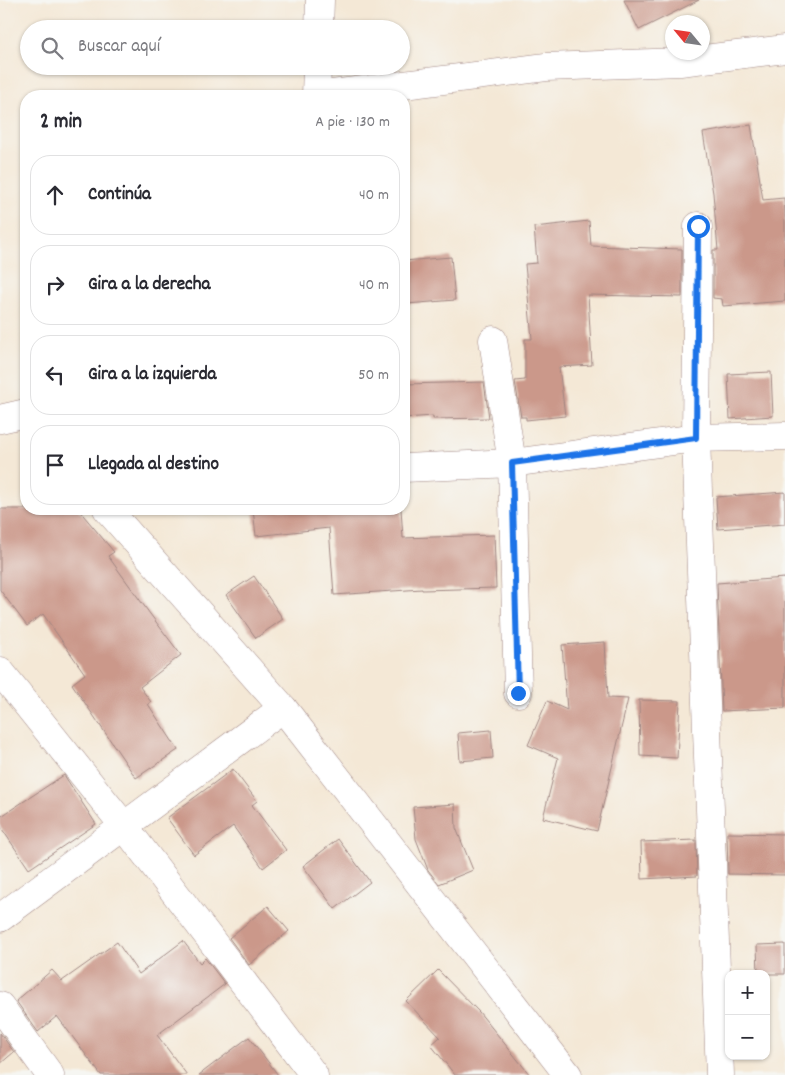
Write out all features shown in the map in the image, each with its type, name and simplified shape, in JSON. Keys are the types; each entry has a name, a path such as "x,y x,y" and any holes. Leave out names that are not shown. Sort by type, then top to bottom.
{"street":[{"path":"319,20 320,0"},
{"path":"364,90 546,67 680,62 785,49"},
{"path":"316,90 317,75"},
{"path":"698,226 696,438 720,1075"},
{"path":"493,340 512,463 518,693"},
{"path":"0,419 20,414"},
{"path":"410,468 512,463 696,438 785,436"},
{"path":"112,515 283,708 568,1075"},
{"path":"0,671 124,826 314,1075"},
{"path":"0,918 283,708"},
{"path":"0,1006 50,1075"}],"building":[{"path":"624,0 699,0 669,15 665,15 665,17 639,30"},
{"path":"751,125 763,200 784,198 785,301 723,306 722,299 713,298 713,250 718,250 713,193 703,133"},
{"path":"589,221 591,246 682,249 682,297 588,295 592,365 559,367 565,416 526,420 526,417 521,417 515,381 525,380 525,339 532,339 525,264 537,263 534,227"},
{"path":"451,257 455,300 410,304 410,260"},
{"path":"771,372 773,416 730,419 728,374"},
{"path":"484,382 489,418 433,419 433,416 410,418 410,384"},
{"path":"785,492 785,524 718,529 716,497"},
{"path":"0,509 20,509 20,515 83,515 114,552 108,556 181,655 140,687 151,702 148,704 178,750 136,778 72,684 85,674 43,614 27,626 0,590"},
{"path":"254,515 401,515 403,538 494,535 496,588 422,589 334,595 329,528 256,536"},
{"path":"254,576 283,619 256,638 226,595"},
{"path":"785,578 785,708 722,711 717,583"},
{"path":"605,642 608,698 628,699 597,831 543,818 558,758 528,745 547,701 567,710 562,645"},
{"path":"639,700 680,701 677,758 640,756"},
{"path":"491,730 493,758 460,761 458,733"},
{"path":"233,769 257,801 252,805 286,850 263,868 233,826 194,855 167,818"},
{"path":"64,775 96,824 29,869 0,826 0,817"},
{"path":"455,804 456,828 473,870 439,884 428,870 416,839 413,807"},
{"path":"727,833 785,834 785,875 728,874"},
{"path":"338,839 370,882 335,909 303,866"},
{"path":"696,840 697,876 642,879 641,842"},
{"path":"268,906 289,931 249,965 229,938"},
{"path":"183,941 200,963 205,958 225,984 157,1035 187,1075 101,1075 57,1016 38,1032 16,1001 52,970 62,981 117,942 139,974"},
{"path":"785,944 785,974 770,974 770,970 758,970 757,945"},
{"path":"438,970 479,1012 530,1075 455,1075 431,1045 440,1037 406,1001"},
{"path":"0,1033 14,1052 0,1064"},
{"path":"249,1037 278,1075 199,1075"}],"route":[{"path":"518,693 512,463 696,438 698,226"}]}
